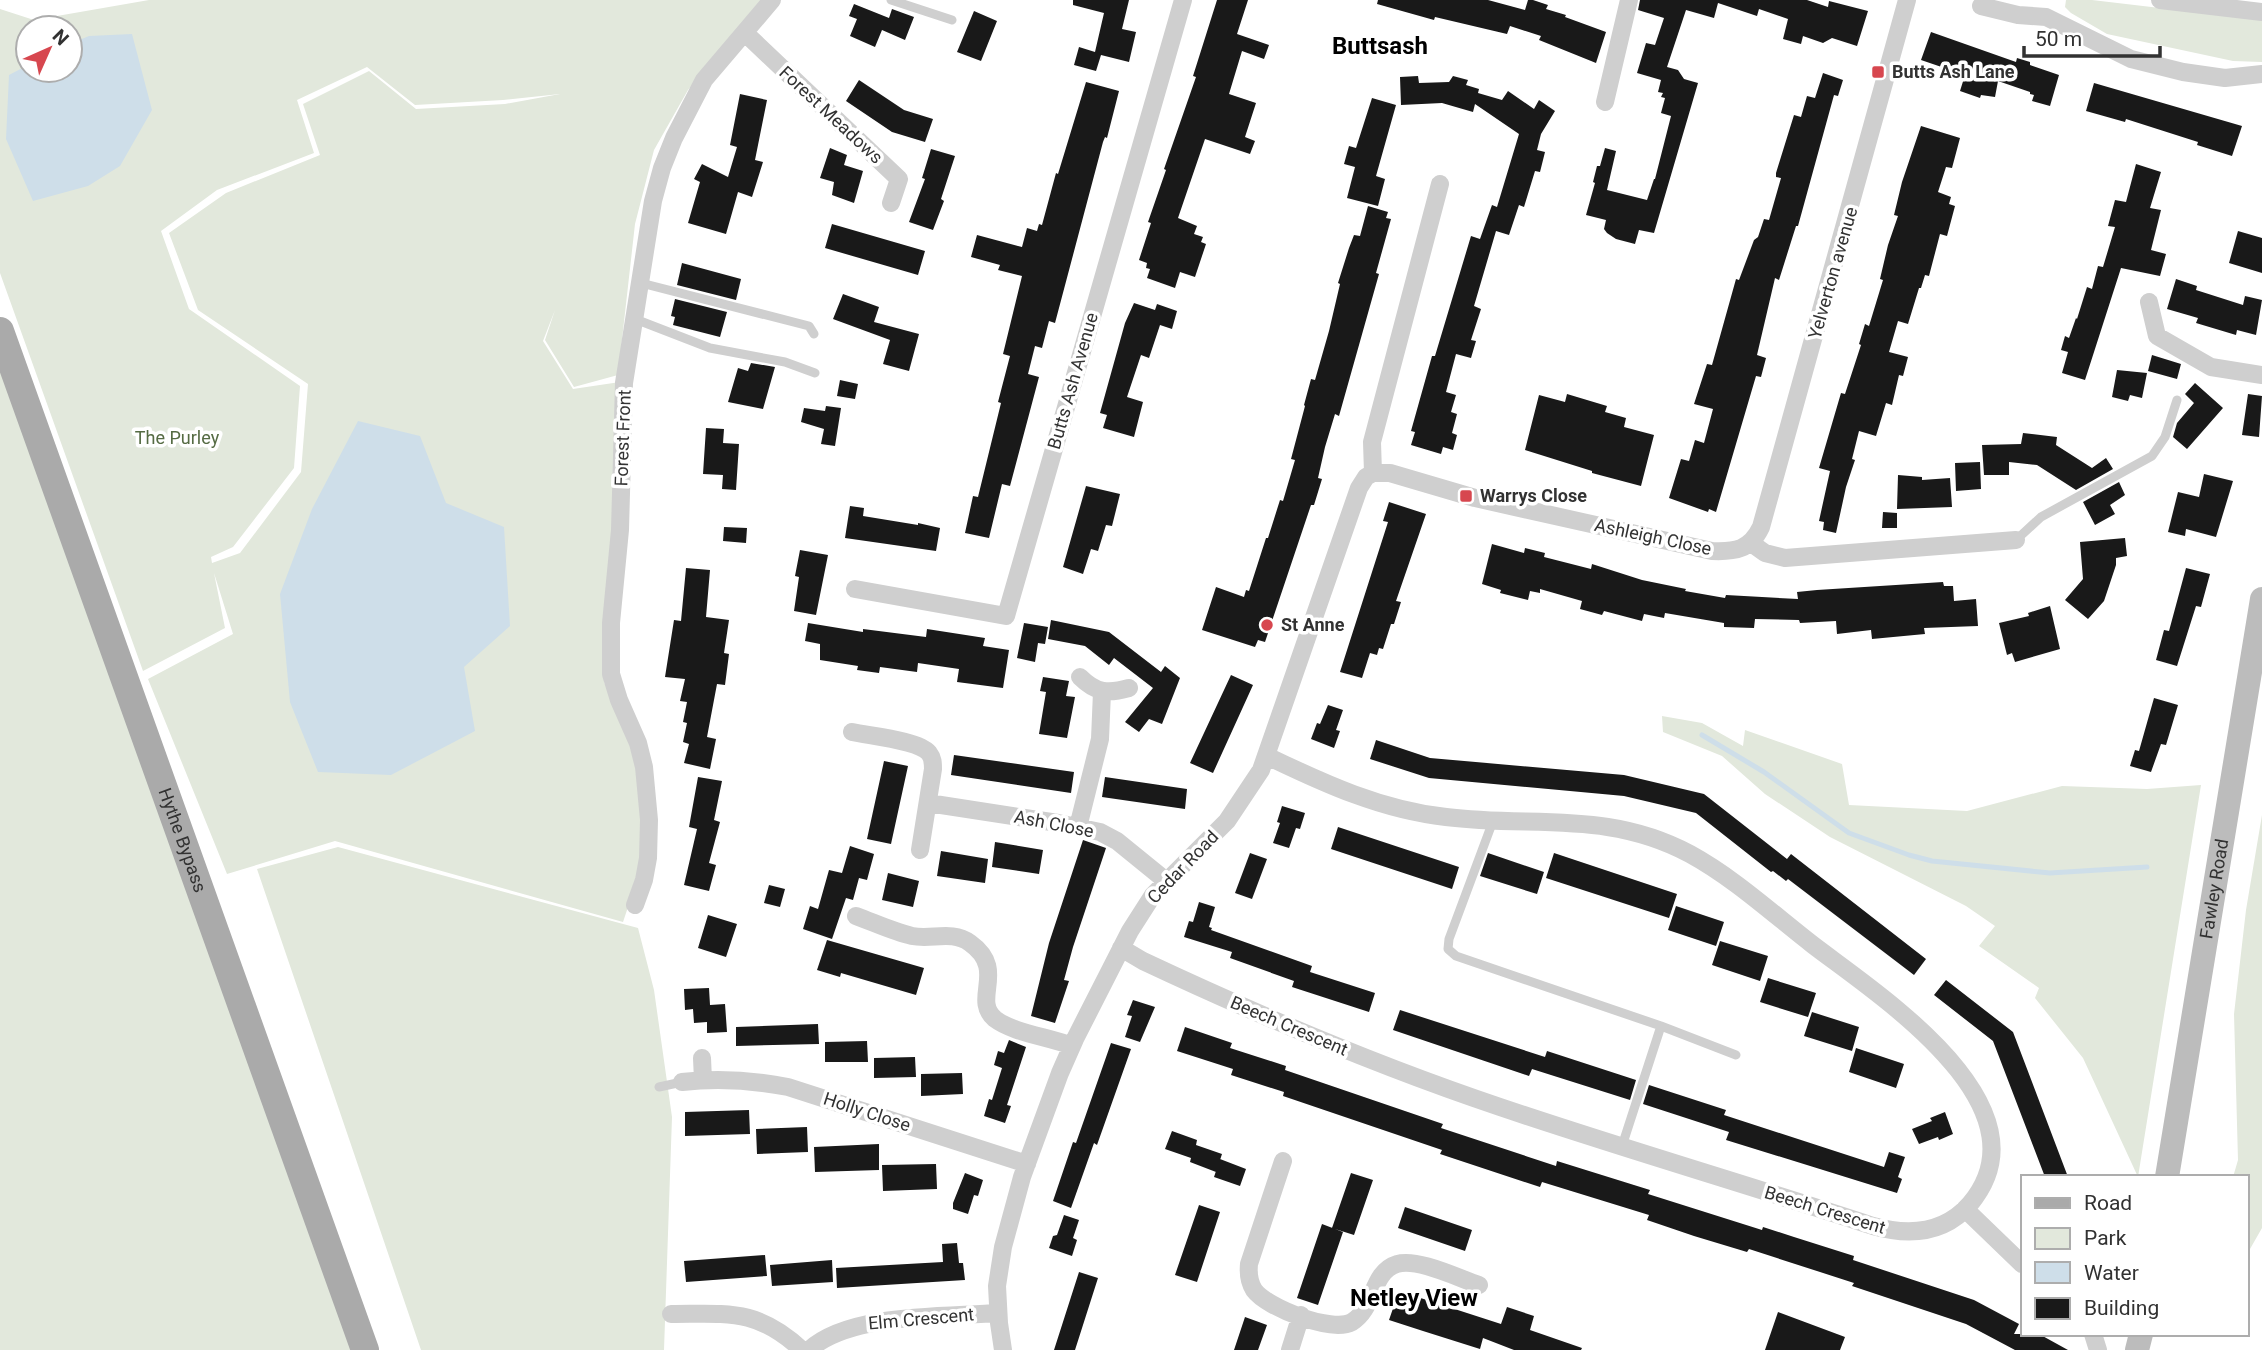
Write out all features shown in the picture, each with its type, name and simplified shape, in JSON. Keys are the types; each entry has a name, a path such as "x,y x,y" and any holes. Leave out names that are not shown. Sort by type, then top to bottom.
{"main road":[{"name":"Hythe Bypass","path":"0,331 365,1350"}],"street":[{"name":"Forest Front","path":"635,905 648,858 649,820 644,767 638,743 611,674 611,623 620,530 624,383 653,201 662,168 704,80 772,0"},
{"name":"Butts Ash Avenue","path":"855,589 1006,616 1183,0"},
{"path":"1605,102 1629,0"},
{"name":"Yelverton avenue","path":"1751,543 1765,514 1907,0"},
{"path":"2160,0 2262,12"},
{"path":"1981,6 2018,15 2048,8 2132,59 2183,72 2225,78 2262,74"},
{"name":"Forest Meadows","path":"745,33 899,178 891,203"},
{"path":"1373,473 1372,442 1440,184"},
{"path":"2149,302 2157,336 2211,367 2262,375"},
{"name":"Ashleigh Close","path":"1373,473 1390,473 1475,498 1712,551 1735,551 1751,543"},
{"name":"Cedar Road","path":"1003,1350 997,1286 1003,1247 1046,1107 1072,1046 1121,948 1146,905 1165,880 1227,821 1244,798 1267,756 1359,488 1366,477 1373,473"},
{"path":"1751,543 1765,553 1785,558 2016,540"},
{"name":"Fawley Road","path":"2167,1175 2262,599"},
{"path":"1080,677 1101,692 1129,688"},
{"path":"1078,827 1100,739 1101,692"},
{"path":"852,732 916,745 929,753 933,769 920,850"},
{"name":"Beech Crescent","path":"1121,948 1160,969 1314,1038 1501,1107 1887,1230 1908,1233 1927,1230 1950,1221 1965,1209 1979,1191 1989,1164 1989,1140 1985,1119 1954,1063 1903,1013 1715,870 1681,850 1637,833 1602,824 1445,817 1388,806 1348,793 1267,756"},
{"name":"Ash Close","path":"928,803 1100,832 1116,841 1165,880"},
{"path":"856,916 915,936 950,936 966,940 979,951 988,966 990,980 986,1004 992,1016 1010,1027 1072,1046"},
{"path":"702,1058 703,1080"},
{"name":"Holly Close","path":"682,1082 749,1080 788,1087 1027,1164"},
{"path":"1283,1161 1251,1255 1248,1274 1255,1291 1272,1306 1336,1326 1353,1322 1367,1307 1384,1272 1404,1263 1420,1265 1479,1285"},
{"path":"1965,1209 2021,1263"},
{"name":"Elm Crescent","path":"809,1350 825,1338 861,1324 998,1313"},
{"path":"671,1314 747,1316 776,1329 802,1350"},
{"path":"1290,1350 1301,1315"}],"lane":[{"path":"891,0 952,19"},
{"path":"641,283 809,326 814,334"},
{"path":"635,319 710,348 785,362 815,373"},
{"path":"2016,540 2041,517 2152,456 2165,437 2177,400"},
{"path":"1493,821 1449,939 1448,948 1456,956 1661,1026 1736,1055"},
{"path":"1622,1146 1661,1026"},
{"path":"659,1087 682,1082"}],"green space":[{"name":"The Purley","path":"149,0 762,0 688,90 654,150 635,224 618,375 574,387 545,340 555,310 543,341 573,389 620,382 604,682 634,748 642,823 638,877 623,922 335,841 227,874 148,679 233,634 214,573 225,628 143,671 0,273 0,9 15,14 14,84 84,84 84,14 68,14","holes":["367,67 415,105 560,94 505,104 416,109 369,71 303,104 320,155 226,193 169,233 198,310 308,384 301,472 240,553 212,563 211,557 233,547 294,468 300,386 189,309 161,231 217,190 314,153 297,100"]},
{"path":"2066,0 2092,0 2262,20 2262,62 2233,61 2107,34 2071,13 2065,7"},
{"path":"0,351 357,1350 0,1350"},
{"path":"1662,716 1702,723 1743,746 1745,730 1842,764 1849,805 1967,811 2062,786 2147,789 2201,785 2138,1175 2083,1058 2035,998 2039,988 1979,946 1995,926 1966,906 1830,837 1765,794 1722,756 1663,732"},
{"path":"2262,815 2262,1228 2248,1252 2248,1175 2234,1175 2238,1160 2234,1014 2246,910"},
{"path":"338,847 638,928 654,990 672,1117 664,1350 421,1350 257,869"}],"water":[{"path":"132,34 152,110 120,166 88,186 33,201 6,139 9,75 14,72 14,84 84,84 84,38"},
{"path":"358,421 420,436 446,503 504,527 510,626 464,667 475,731 391,775 318,772 290,702 280,594 312,509"}],"building":[{"path":"1073,0 1129,0 1122,29 1136,32 1129,62 1101,55 1096,71 1074,65 1079,47 1095,52 1104,13 1073,5"},
{"path":"1217,0 1248,0 1237,34 1269,45 1264,59 1242,51 1229,94 1256,103 1245,137 1255,141 1250,154 1205,139 1178,218 1197,226 1194,234 1203,237 1201,242 1206,244 1195,277 1180,272 1175,288 1147,278 1150,269 1146,268 1147,263 1139,260 1151,223 1148,222 1196,77 1193,76"},
{"path":"1378,0 1488,0 1525,10 1528,0 1533,0 1548,5 1546,9 1606,32 1596,63 1539,40 1541,36 1510,26 1507,34 1435,17 1434,20 1377,4"},
{"path":"1640,0 1807,0 1828,7 1829,1 1868,11 1857,46 1832,38 1823,43 1803,36 1801,44 1783,39 1788,19 1759,9 1757,16 1718,3 1714,18 1686,10 1667,67 1678,70 1684,79 1698,83 1654,233 1639,230 1635,244 1616,239 1607,233 1604,229 1606,220 1586,215 1597,166 1600,166 1605,148 1616,151 1607,190 1647,200 1671,116 1661,113 1665,98 1661,97 1663,93 1658,92 1661,80 1637,73 1646,43 1655,45 1664,18 1638,10"},
{"path":"854,4 889,18 892,9 914,17 905,40 882,30 875,47 850,36 857,19 849,16"},
{"path":"974,11 997,21 981,61 957,52"},
{"path":"1931,32 2016,62 2017,58 2030,62 2030,65 2059,75 2050,106 2032,101 2034,95 2030,92 1998,81 1995,97 1981,95 1980,98 1960,91 1965,75 1921,60"},
{"path":"1823,73 1843,80 1838,96 1834,95 1798,226 1779,280 1775,278 1757,355 1766,358 1761,377 1756,376 1716,512 1709,509 1708,512 1669,498 1681,459 1689,461 1695,440 1704,443 1713,409 1694,404 1707,364 1712,365 1736,279 1739,280 1764,219 1769,220 1781,178 1776,177 1776,173 1794,115 1801,117 1807,96 1815,98"},
{"path":"1418,76 1419,83 1449,82 1453,76 1468,80 1466,85 1479,89 1478,93 1502,100 1508,91 1534,109 1539,100 1555,111 1541,134 1537,150 1545,152 1540,172 1535,171 1524,207 1519,205 1509,235 1496,231 1474,306 1481,309 1471,340 1476,341 1471,358 1456,354 1446,392 1456,395 1451,412 1457,414 1452,433 1457,435 1453,450 1443,447 1441,454 1411,445 1415,432 1411,431 1471,236 1480,239 1492,205 1497,207 1519,134 1475,104 1473,112 1442,103 1401,105 1400,77"},
{"path":"859,80 904,110 933,119 925,142 892,132 846,101"},
{"path":"1086,82 1119,91 1107,138 1105,137 1103,142 1055,323 1049,321 1042,348 1035,346 1028,374 1039,377 1010,486 1002,484 989,538 965,533 973,496 978,497 1001,403 998,402 1010,356 1003,354 1022,276 998,270 1000,265 971,257 977,235 1022,247 1027,228 1037,231 1039,224 1042,225"},
{"path":"2094,83 2242,126 2232,156 2126,119 2125,122 2086,111"},
{"path":"740,94 767,100 755,160 763,162 752,197 738,192 726,234 688,223 700,182 694,179 702,164 728,177 737,147 730,145"},
{"path":"1372,98 1396,105 1376,176 1385,179 1378,206 1347,198 1355,167 1344,164 1349,146 1356,148"},
{"path":"1921,126 1960,138 1952,168 1946,167 1938,192 1951,197 1949,204 1955,206 1947,236 1940,234 1929,276 1925,275 1919,288 1908,324 1898,321 1889,352 1908,357 1903,376 1899,375 1892,405 1886,403 1876,436 1859,431 1852,459 1855,460 1836,533 1823,530 1824,522 1819,521 1830,471 1819,468 1841,393 1845,394 1865,324 1869,326 1883,280 1880,279 1898,216 1894,215 1902,182"},
{"path":"830,148 847,155 844,165 863,171 854,203 832,195 834,182 820,178"},
{"path":"931,149 955,156 941,199 944,201 933,230 909,222 925,179 922,178"},
{"path":"2136,164 2161,172 2150,208 2161,210 2151,250 2166,254 2160,276 2121,268 2085,380 2062,373 2068,352 2061,350 2065,336 2069,338 2077,319 2087,287 2092,289 2098,266 2103,267 2115,227 2108,226 2115,200 2126,202"},
{"path":"1368,206 1388,212 1386,218 1391,219 1376,273 1379,274 1339,416 1335,414 1325,447 1318,478 1322,479 1314,505 1311,505 1265,642 1258,640 1255,647 1202,630 1216,587 1244,597 1246,590 1249,591 1280,500 1283,501 1295,460 1291,459 1304,405 1311,379 1315,380 1329,331 1340,284 1338,283 1354,235 1360,236"},
{"path":"832,224 925,251 918,275 825,248"},
{"path":"2238,231 2262,238 2262,273 2229,263"},
{"path":"682,263 741,279 736,300 677,285"},
{"path":"2176,279 2197,286 2196,290 2243,305 2245,296 2262,300 2256,335 2237,330 2236,335 2196,323 2198,318 2167,309"},
{"path":"843,294 879,307 874,322 919,334 909,371 883,364 890,340 833,319"},
{"path":"675,299 727,312 720,337 673,325 675,317 671,316"},
{"path":"1134,303 1155,310 1157,304 1177,311 1172,329 1160,325 1149,358 1141,355 1127,397 1143,402 1134,437 1103,428 1107,415 1100,413 1125,323"},
{"path":"2152,355 2181,364 2177,379 2148,371"},
{"path":"751,363 775,367 763,409 728,402 738,368 748,371"},
{"path":"2117,370 2147,373 2142,398 2130,395 2128,401 2112,397"},
{"path":"840,380 858,384 855,399 837,396"},
{"path":"2195,383 2223,408 2187,449 2173,437 2177,423 2194,403 2185,394"},
{"path":"1567,394 1607,406 1605,412 1626,418 1624,427 1654,435 1641,486 1592,473 1525,450 1539,395 1565,402"},
{"path":"2248,394 2262,396 2259,437 2242,435"},
{"path":"826,406 841,408 835,446 821,444 824,429 801,422 804,408 825,411"},
{"path":"706,428 724,429 723,443 739,444 736,490 722,489 723,475 703,474"},
{"path":"2023,433 2057,437 2056,445 2092,468 2106,458 2113,469 2076,490 2037,465 2009,462 2009,475 1984,475 1982,445 2021,444"},
{"path":"1980,462 1981,489 1956,491 1955,463"},
{"path":"2204,474 2233,481 2216,537 2186,529 2185,536 2168,532 2178,492 2199,497"},
{"path":"1898,475 1922,477 1922,480 1950,478 1952,507 1897,509"},
{"path":"2119,482 2125,495 2110,505 2115,514 2095,525 2083,502"},
{"path":"1086,486 1120,494 1112,526 1106,525 1098,551 1091,549 1083,574 1063,567"},
{"path":"1389,502 1426,514 1396,601 1401,602 1394,624 1391,624 1383,649 1379,648 1377,655 1370,653 1362,678 1340,672 1388,522 1383,521"},
{"path":"850,506 864,508 863,516 940,528 936,551 845,538"},
{"path":"1883,512 1897,513 1897,528 1882,528"},
{"path":"724,527 747,528 746,543 723,541"},
{"path":"2125,538 2127,556 2116,558 2104,601 2088,619 2065,600 2083,579 2080,542"},
{"path":"1492,544 1524,553 1525,548 1545,553 1544,557 1591,569 1592,564 1642,580 1686,589 1685,591 1725,598 1726,595 1798,599 1797,592 1943,582 1944,586 1953,586 1954,601 1976,599 1978,626 1924,628 1925,634 1872,639 1871,630 1837,634 1836,621 1800,623 1799,620 1755,619 1754,628 1724,627 1724,623 1665,613 1664,618 1644,614 1642,621 1604,611 1602,615 1580,609 1582,601 1540,589 1540,593 1530,591 1528,600 1500,593 1501,590 1482,584"},
{"path":"800,550 828,555 816,615 794,611 799,577 795,576"},
{"path":"686,568 710,570 706,617 729,620 724,653 729,654 725,685 717,684 707,737 716,739 710,769 684,763 689,744 683,742 687,702 680,701 685,679 665,677 674,620 681,621"},
{"path":"2186,568 2210,574 2201,607 2196,606 2177,666 2156,660 2164,630 2169,631"},
{"path":"2050,606 2060,649 2015,662 2012,653 2007,655 1999,623 2029,616 2028,613"},
{"path":"1051,620 1109,632 1161,672 1165,666 1180,678 1162,724 1149,719 1139,732 1125,722 1153,688 1114,658 1109,665 1085,646 1048,639"},
{"path":"808,623 863,632 863,629 926,637 927,629 985,638 983,646 1009,650 1003,688 957,682 959,669 918,663 917,672 880,667 879,673 857,670 858,666 820,660 820,644 805,641"},
{"path":"1024,623 1048,627 1045,644 1038,643 1035,662 1017,658"},
{"path":"1231,675 1253,685 1213,773 1190,763"},
{"path":"1043,677 1069,681 1066,696 1075,697 1067,738 1039,734 1046,692 1040,691"},
{"path":"2154,698 2178,705 2166,745 2161,744 2151,772 2130,766 2135,750 2139,751"},
{"path":"1328,705 1343,710 1336,730 1340,731 1334,748 1311,739"},
{"path":"1376,740 1430,758 1624,775 1704,794 1787,859 1791,854 1926,959 1914,975 1788,879 1786,881 1771,872 1696,813 1624,796 1429,778 1370,759"},
{"path":"954,755 1074,772 1071,793 951,775"},
{"path":"884,761 908,766 891,844 867,839"},
{"path":"698,777 722,781 714,820 720,822 709,863 716,865 709,891 684,885 697,829 689,827"},
{"path":"1105,777 1187,789 1185,809 1102,797"},
{"path":"1282,806 1305,813 1300,829 1296,828 1289,848 1273,843"},
{"path":"1338,827 1459,867 1452,889 1331,849"},
{"path":"1083,840 1106,848 1073,947 1064,980 1069,981 1055,1023 1031,1016 1049,943"},
{"path":"995,842 1043,850 1039,874 992,867"},
{"path":"850,846 874,854 867,880 859,878 853,900 846,898 832,939 803,929 810,906 818,909 829,870 842,873"},
{"path":"941,851 988,859 985,883 937,876"},
{"path":"1250,853 1267,859 1252,899 1235,893"},
{"path":"1488,853 1544,872 1537,894 1480,876"},
{"path":"1554,853 1677,894 1669,918 1546,878"},
{"path":"888,873 919,881 913,907 882,900"},
{"path":"769,885 785,889 780,907 764,903"},
{"path":"1199,902 1215,907 1209,927 1211,930 1312,966 1310,972 1375,993 1369,1012 1292,987 1294,981 1230,958 1232,952 1184,937 1189,921 1193,922"},
{"path":"1676,906 1724,922 1716,946 1668,930"},
{"path":"708,915 737,924 726,957 698,948"},
{"path":"827,940 924,968 916,995 841,973 840,977 817,970"},
{"path":"1720,941 1768,956 1760,981 1712,965"},
{"path":"1768,978 1816,993 1808,1017 1760,1002"},
{"path":"1946,980 2013,1032 2067,1175 2044,1175 1993,1041 1934,995"},
{"path":"709,988 710,1005 725,1004 727,1032 707,1033 707,1022 694,1023 693,1009 685,1010 684,989"},
{"path":"1133,1000 1155,1007 1140,1042 1125,1037 1132,1016 1127,1015"},
{"path":"1400,1010 1545,1057 1547,1051 1636,1080 1630,1100 1532,1069 1529,1076 1393,1030"},
{"path":"1812,1012 1859,1027 1852,1051 1804,1036"},
{"path":"818,1024 819,1044 736,1046 736,1027"},
{"path":"1185,1027 1232,1043 1230,1048 1286,1066 1285,1070 1443,1124 1441,1128 1556,1166 1557,1161 1650,1190 1648,1194 1854,1256 1853,1260 1974,1300 2019,1324 2014,1334 2043,1336 2068,1350 2015,1350 1966,1324 1852,1286 1854,1283 1749,1249 1747,1252 1694,1236 1647,1220 1649,1215 1542,1182 1540,1187 1440,1154 1442,1150 1283,1096 1284,1092 1231,1075 1233,1069 1177,1051"},
{"path":"1009,1040 1026,1047 1007,1105 1011,1106 1005,1123 984,1116 1002,1068 994,1065 998,1051 1004,1053"},
{"path":"867,1041 868,1062 825,1062 825,1042"},
{"path":"1111,1043 1131,1049 1071,1208 1053,1201"},
{"path":"1856,1048 1904,1064 1896,1088 1849,1072"},
{"path":"915,1057 916,1077 874,1078 874,1058"},
{"path":"962,1073 963,1094 921,1096 921,1074"},
{"path":"1649,1085 1726,1110 1724,1115 1884,1167 1889,1152 1905,1157 1898,1177 1902,1179 1897,1193 1726,1140 1729,1132 1643,1104"},
{"path":"749,1110 750,1134 685,1136 685,1112"},
{"path":"1945,1112 1953,1134 1919,1144 1912,1129"},
{"path":"807,1127 808,1152 757,1154 756,1129"},
{"path":"1172,1131 1197,1140 1196,1145 1222,1154 1216,1172 1190,1162 1191,1158 1165,1149"},
{"path":"879,1144 879,1170 815,1172 814,1147"},
{"path":"1220,1159 1246,1169 1240,1186 1214,1177"},
{"path":"936,1164 937,1189 883,1191 882,1165"},
{"path":"965,1173 983,1180 978,1196 974,1195 968,1214 953,1209"},
{"path":"1351,1173 1373,1180 1354,1235 1332,1228"},
{"path":"1199,1205 1220,1212 1197,1282 1175,1275"},
{"path":"1405,1207 1472,1230 1465,1251 1398,1228"},
{"path":"1064,1215 1079,1220 1073,1238 1077,1240 1072,1256 1049,1248"},
{"path":"1322,1224 1343,1232 1318,1305 1297,1298"},
{"path":"957,1243 959,1263 963,1263 965,1280 837,1288 836,1268 943,1262 942,1244"},
{"path":"765,1255 767,1276 686,1282 684,1261"},
{"path":"832,1260 833,1282 772,1286 770,1265"},
{"path":"1079,1272 1098,1278 1075,1350 1054,1350"},
{"path":"1399,1291 1501,1324 1507,1307 1534,1316 1530,1330 1582,1348 1514,1350 1483,1338 1480,1349 1389,1320"},
{"path":"1778,1312 1845,1337 1840,1350 1765,1350"},
{"path":"1245,1317 1267,1325 1258,1350 1234,1350"}],"waterway":[{"path":"1702,735 1764,772 1849,833 1909,855 1932,861 2050,873 2147,867"}],"place":[{"name":"Butts Ash Lane","path":"1878,72"},
{"name":"Warrys Close","path":"1466,496"},
{"name":"St Anne","path":"1267,625"}],"district":[{"name":"Buttsash","path":"1380,46"},
{"name":"Netley View","path":"1414,1298"}]}
